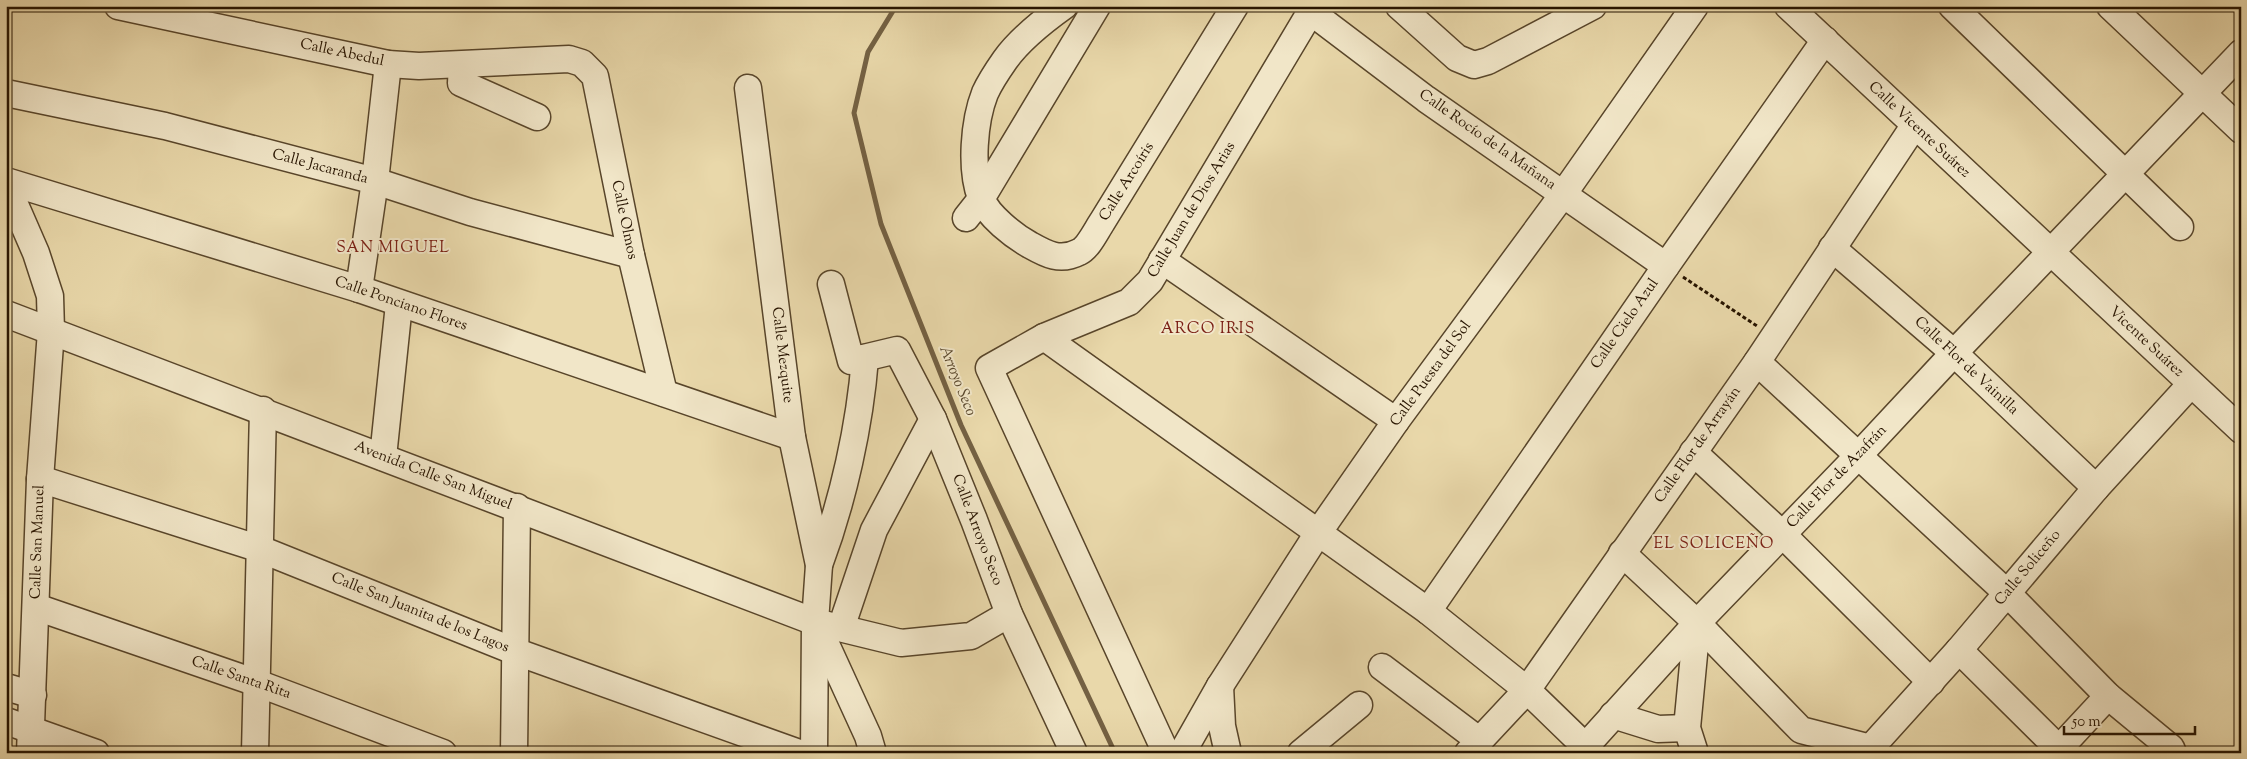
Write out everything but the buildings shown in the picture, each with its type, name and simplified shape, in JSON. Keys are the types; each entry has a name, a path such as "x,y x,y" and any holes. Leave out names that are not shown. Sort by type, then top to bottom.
{"street":[{"name":"Calle Abedul","path":"118,6 388,64 419,66 462,65 569,59"},
{"path":"974,208 974,164 977,125 985,93 1006,59 1042,22 1064,6"},
{"path":"974,208 1097,6"},
{"name":"Calle Arcoíris","path":"974,208 996,219 1017,238 1050,257 1068,257 1081,252 1102,222 1235,6"},
{"path":"1401,7 1457,58 1474,65 1488,62 1593,6"},
{"name":"Calle Puesta del Sol","path":"1182,753 1220,686 1318,533 1396,421 1564,193 1695,6"},
{"name":"Calle Vicente Suárez","path":"1788,6 2051,254"},
{"path":"1952,6 2180,227"},
{"path":"2110,6 2241,130"},
{"name":"Calle Rocío de la Mañana","path":"1313,9 1426,98 1666,266"},
{"name":"Calle Juan de Dios Arias","path":"1166,753 989,368 1044,337 1129,302 1150,281 1313,9"},
{"name":"Calle Cielo Azul","path":"1428,611 1666,266 1825,40"},
{"name":"Calle Flor de Azafrán","path":"1588,750 1613,716 1697,623 2241,53"},
{"name":"Calle Olmos","path":"569,59 582,64 595,76 631,255 664,393"},
{"path":"359,289 375,181 388,64"},
{"path":"462,65 461,83 536,117"},
{"name":"Calle Mezquite","path":"748,88 792,437 819,565 815,622 814,753"},
{"name":"Calle Jacaranda","path":"6,93 164,126 375,181 470,212 631,255"},
{"name":"Calle Flor de Arrayán","path":"1474,747 1527,690 1757,362 1914,126"},
{"name":"Calle Ponciano Flores","path":"6,182 359,289 792,437"},
{"name":"Calle San Manuel","path":"6,182 36,253 50,296 51,330 40,480 32,695 22,734"},
{"name":"Calle Flor de Vainilla","path":"1832,248 1954,353 2096,488"},
{"name":"Vicente Suárez","path":"2051,254 2241,430"},
{"path":"1162,260 1396,421"},
{"path":"819,565 834,524 862,401 858,359 831,284"},
{"path":"383,458 400,304"},
{"name":"Avenida Calle San Miguel","path":"6,314 263,410 383,458 517,507 815,622 901,643 971,636 1008,614"},
{"path":"1044,337 1428,611 1527,690 1588,750"},
{"name":"Calle Arroyo Seco","path":"858,359 897,350 933,419 974,520 1008,614 1074,753"},
{"path":"1757,362 2007,593 2108,696 2171,748 2173,753"},
{"name":"Calle Soliceño","path":"1871,751 2096,488 2191,384"},
{"path":"255,753 263,410"},
{"path":"841,628 874,530 933,419"},
{"path":"1693,452 1782,534 1931,682"},
{"name":"Calle San Juanita de los Lagos","path":"40,480 260,549 514,651 799,753"},
{"path":"514,753 517,507"},
{"path":"1622,553 1697,623 1801,730 1871,751"},
{"name":"Calle Santa Rita","path":"36,607 257,683 443,753"},
{"path":"815,622 868,736 873,753"},
{"path":"1695,753 1687,728 1697,623"},
{"path":"1959,650 2057,751 2108,696"},
{"path":"1382,667 1474,747"},
{"path":"1220,686 1222,726 1228,753"},
{"path":"6,687 32,695"},
{"path":"1300,753 1359,705"},
{"path":"1613,716 1658,729 1687,728"},
{"path":"22,734 96,753"}],"path":[{"path":"1666,266 1773,337"}],"waterway":[{"name":"Arroyo Seco","path":"896,6 868,52 854,113 881,224 961,425 1115,753"}],"district":[{"name":"SAN MIGUEL","path":"393,248"},
{"name":"ARCO IRIS","path":"1208,329"},
{"name":"EL SOLICEÑO","path":"1714,544"}]}
